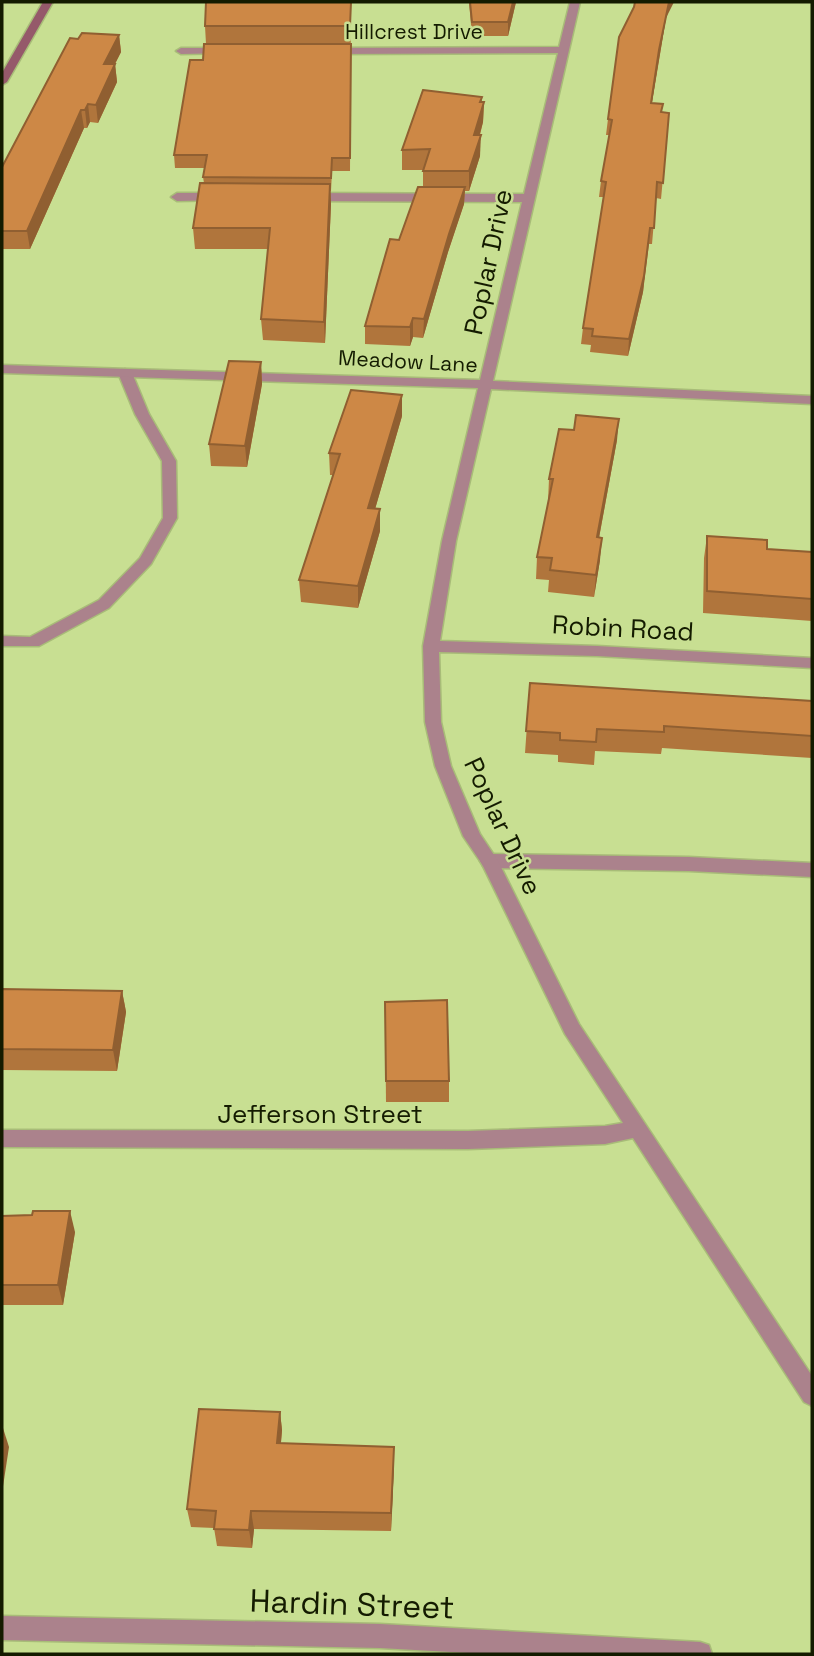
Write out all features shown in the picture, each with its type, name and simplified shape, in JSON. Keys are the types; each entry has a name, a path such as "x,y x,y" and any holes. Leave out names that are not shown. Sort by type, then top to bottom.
{"main road":[{"path":"2,82 48,2"}],"street":[{"name":"Poplar Drive","path":"575,2 449,541 430,646 433,722 443,766 472,836 489,861 572,1029 812,1395"},
{"name":"Hillcrest Drive","path":"319,51 563,50"},
{"path":"181,51 236,51"},
{"path":"177,197 231,197"},
{"path":"298,197 529,198"},
{"name":"Meadow Lane","path":"2,369 430,381 487,386 812,400"},
{"path":"2,641 33,642 104,604 146,561 170,518 169,461 142,414 124,373"},
{"name":"Robin Road","path":"430,646 597,651 812,663"},
{"path":"489,861 689,864 812,870"},
{"name":"Jefferson Street","path":"2,1139 468,1140 605,1135 636,1129"},
{"name":"Hardin Street","path":"2,1628 380,1636 700,1654"}],"building":[{"path":"206,2 351,2 350,26 205,26"},
{"path":"470,2 513,2 508,22 472,22"},
{"path":"635,2 669,2 651,103 663,104 661,112 669,113 663,183 657,182 654,228 650,228 644,276 629,339 592,336 593,329 583,328 606,182 601,181 612,120 608,119 619,37"},
{"path":"82,33 119,35 104,64 115,64 96,105 88,104 85,110 81,110 27,231 2,231 2,167 70,38 78,39"},
{"path":"204,44 351,44 350,158 332,158 331,178 203,177 207,155 174,155 190,60 203,60"},
{"path":"423,90 482,97 480,102 484,102 474,135 481,135 469,171 423,171 430,149 402,150"},
{"path":"200,183 330,184 324,322 261,319 270,228 193,228"},
{"path":"418,187 465,187 424,319 413,318 410,327 365,326 390,239 399,240"},
{"path":"229,361 261,362 245,446 209,444"},
{"path":"351,390 402,395 368,508 380,509 358,586 299,580 340,454 329,453"},
{"path":"576,415 619,419 597,537 602,538 596,575 550,570 552,558 537,557 553,479 549,479 559,429 574,430"},
{"path":"707,536 767,540 767,549 812,552 812,599 707,591"},
{"path":"530,683 812,701 812,736 664,726 664,732 597,729 596,742 560,740 560,733 526,731"},
{"path":"2,989 122,991 113,1050 2,1049"},
{"path":"447,1000 449,1081 386,1081 385,1002"},
{"path":"33,1211 70,1211 58,1285 2,1285 2,1216 32,1215"},
{"path":"199,1409 280,1412 277,1443 394,1447 391,1513 251,1511 249,1530 214,1529 216,1511 187,1509"}]}
